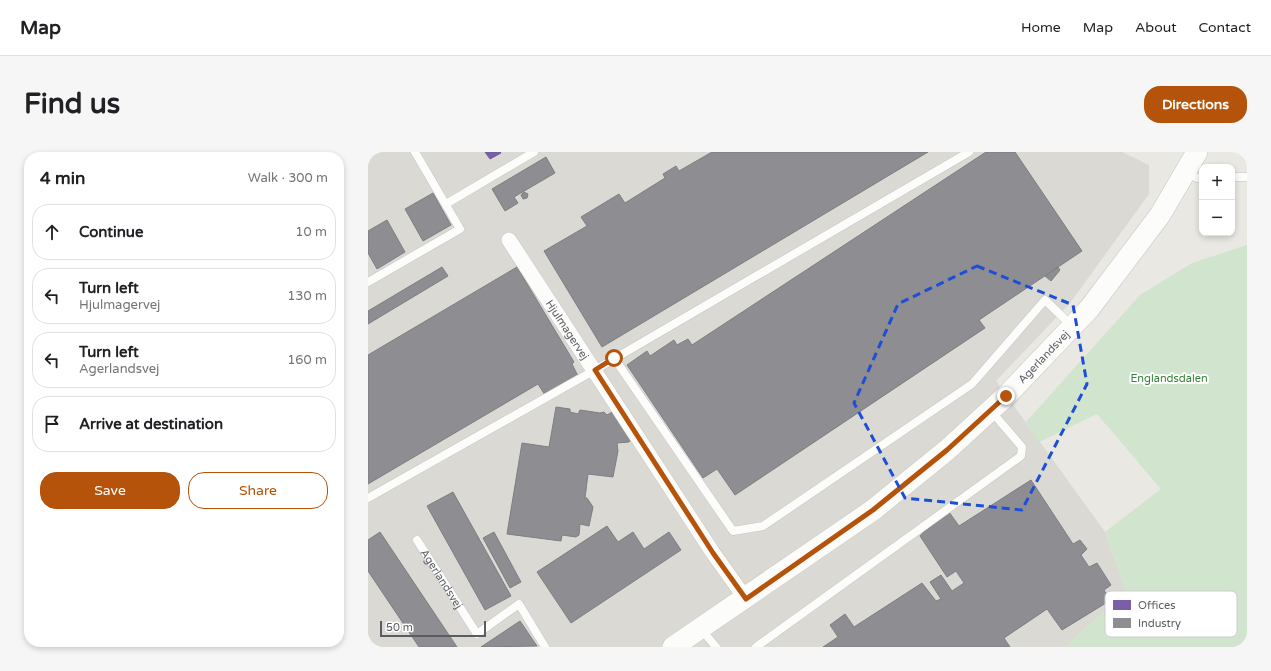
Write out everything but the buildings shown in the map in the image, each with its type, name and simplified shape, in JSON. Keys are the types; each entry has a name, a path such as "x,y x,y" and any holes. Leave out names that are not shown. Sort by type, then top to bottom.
{"street":[{"name":"Agerlandsvej","path":"673,647 746,599 873,510 947,450 990,411 1090,309 1160,215 1194,175 1197,152"},
{"name":"Hjulmagervej","path":"509,240 713,553 746,599"}],"lane":[{"path":"368,282 460,229 415,152"},
{"path":"446,204 534,152"},
{"path":"368,498 595,370 969,152"},
{"path":"1235,177 1247,177"},
{"path":"614,358 733,531 763,526 972,384 1045,300 1051,304 1072,327"},
{"path":"756,647 1021,456 1022,447 990,411"},
{"name":"Agerlandsvej","path":"417,540 477,634 519,604 545,647"},
{"path":"701,628 716,647"}],"highlighted area":[{"path":"977,266 1073,305 1087,384 1022,510 905,498 854,403 898,304"}],"shaded area":[{"path":"368,152 1122,152 1149,165 1149,194 1070,303 996,381 1105,532 1126,591 1105,591 1105,610 1065,647 368,647"}],"green space":[{"name":"Englandsdalen","path":"1247,245 1247,647 1065,647 1105,610 1105,637 1237,637 1237,591 1126,591 1105,532 1161,489 1097,414 1039,442 1025,423 1140,295 1192,263"}],"route":[{"path":"614,358 595,370 713,553 746,599 873,510 947,450 1006,396"}]}
